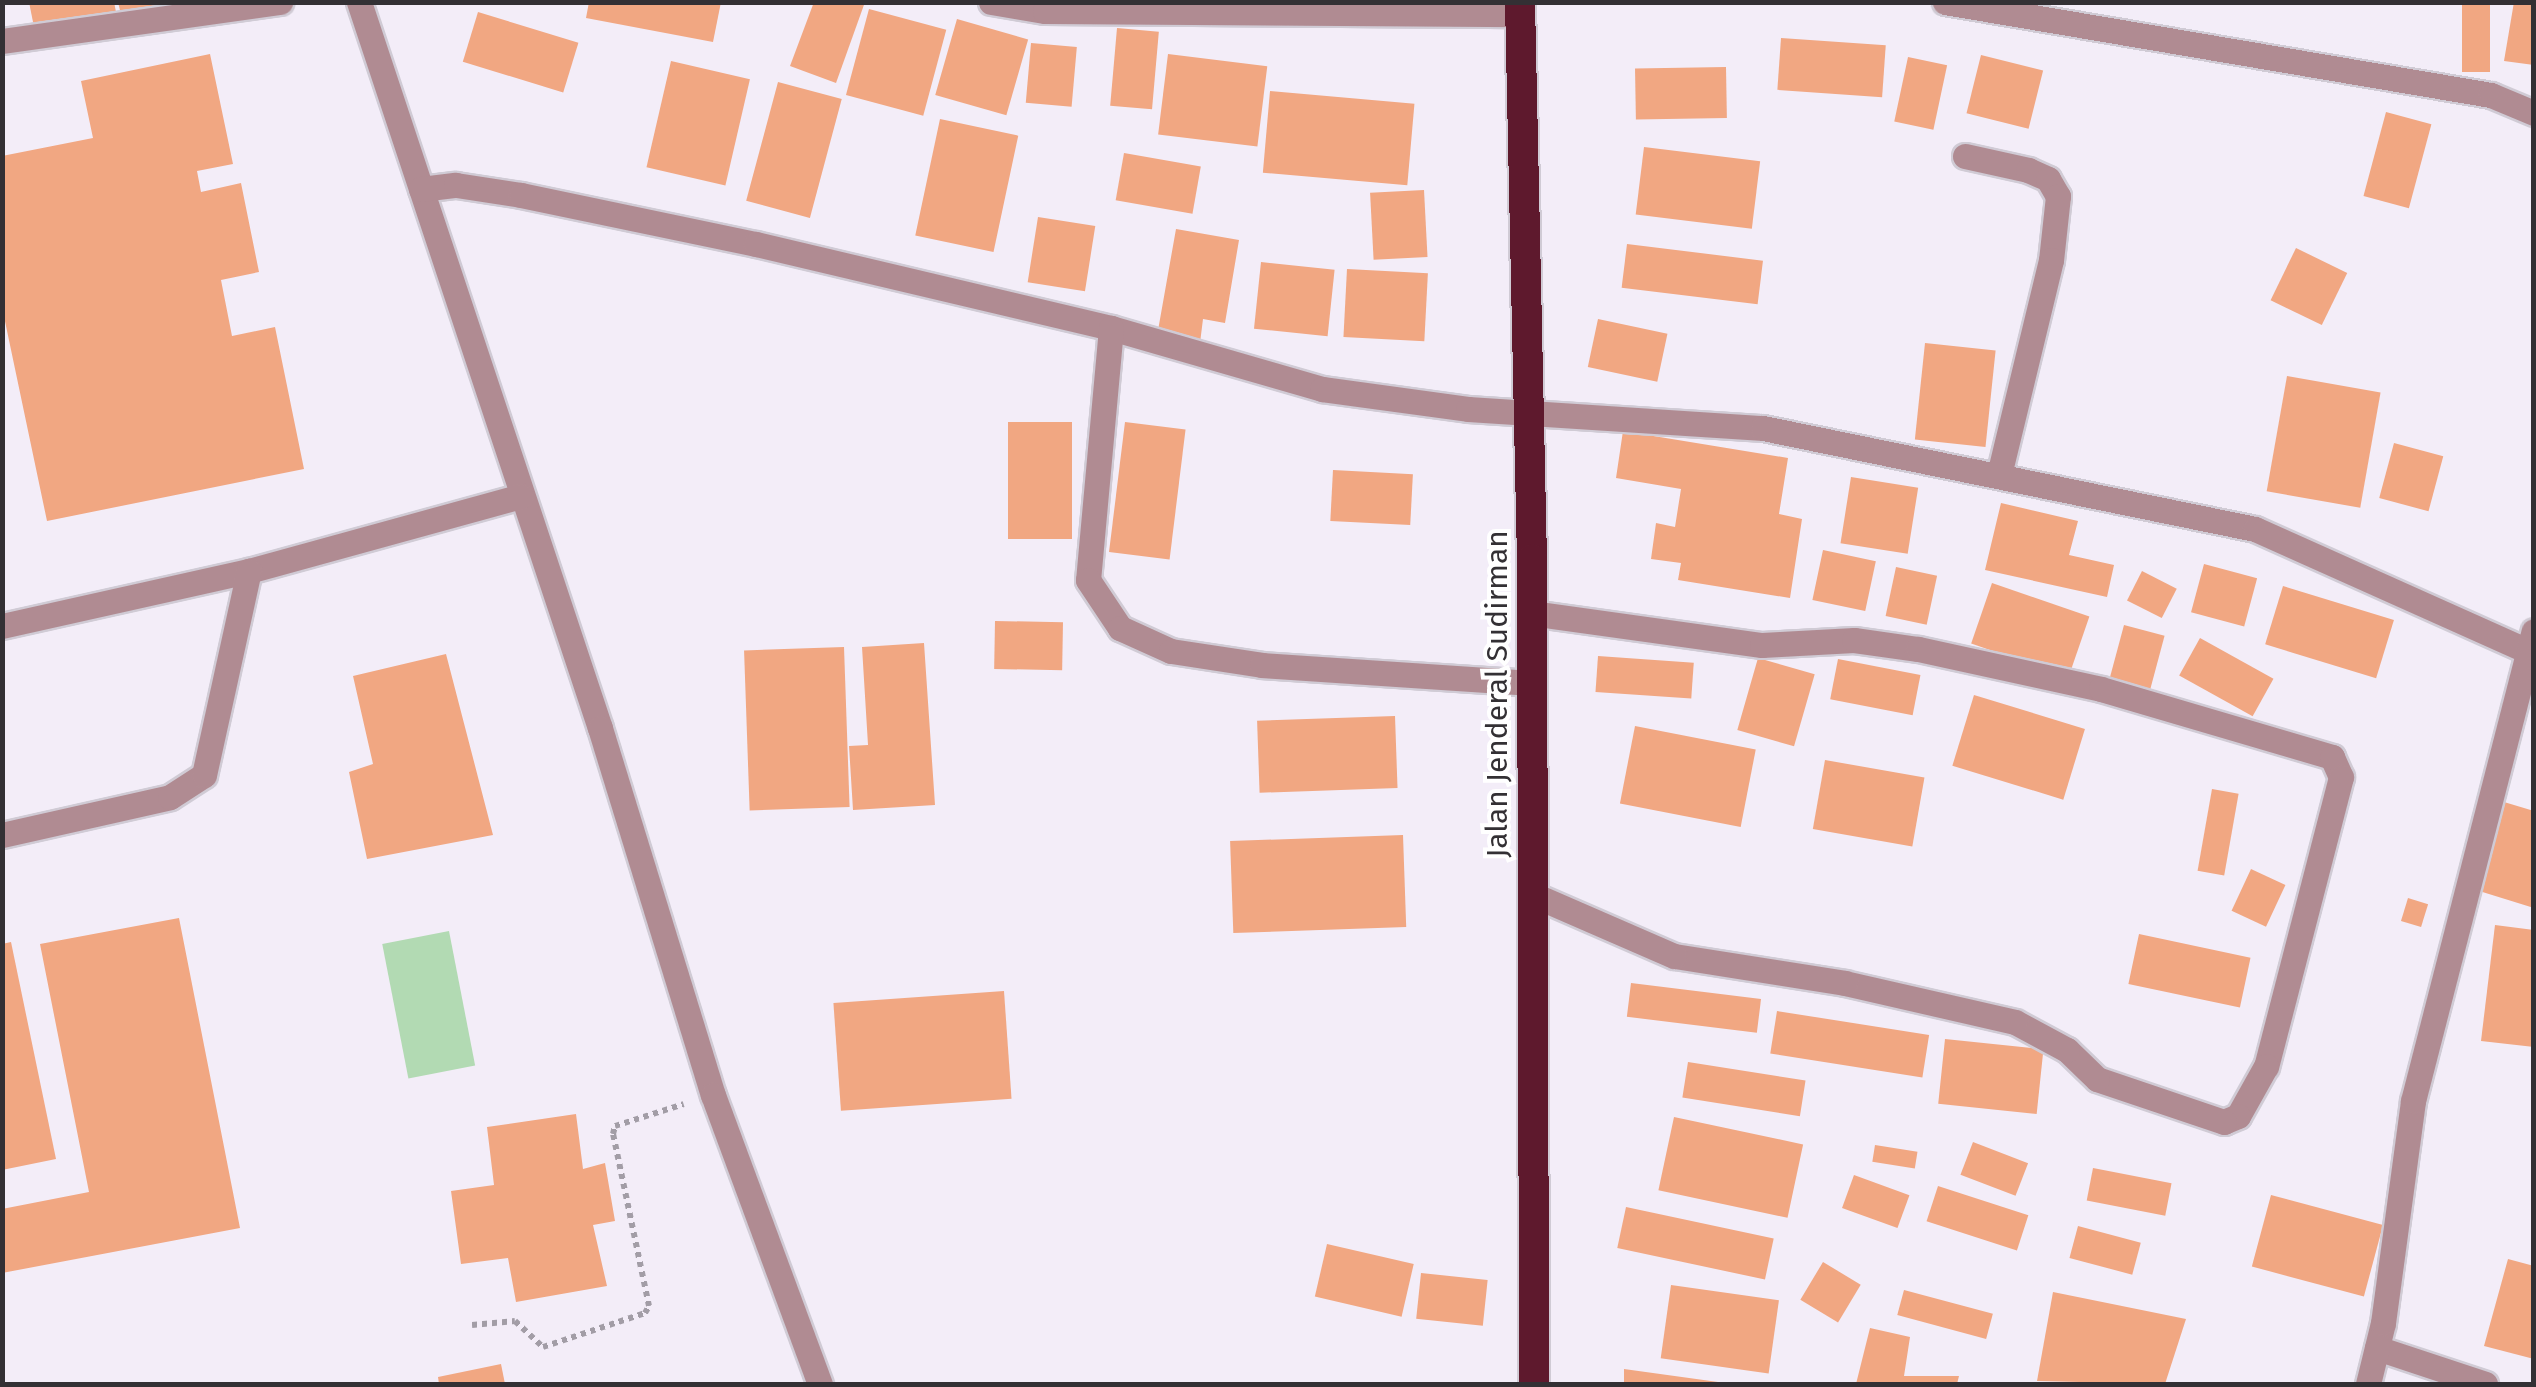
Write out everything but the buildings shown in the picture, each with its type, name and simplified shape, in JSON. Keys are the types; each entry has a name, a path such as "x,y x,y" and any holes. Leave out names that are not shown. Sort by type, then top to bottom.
{"highway":[{"name":"Jalan Jenderal Sudirman","path":"1520,8 1530,413 1534,1384"}],"street":[{"path":"2,41 280,2"},
{"path":"358,2 714,1095 820,1384"},
{"path":"991,2 1096,12 1520,8"},
{"path":"1945,2 2472,91 2534,113"},
{"path":"1965,156 2028,170 2048,179 2058,196 2051,260 1999,475"},
{"path":"420,189 456,185 521,195 1112,328 1322,389 1530,413 1762,428 2254,529 2531,646 2413,1101 2377,1348 2368,1384"},
{"path":"1112,328 1088,580 1120,628 1171,651 1262,665 1530,683"},
{"path":"2,626 250,571 521,496"},
{"path":"2,835 170,797 204,775 250,571"},
{"path":"1531,614 1762,644 1854,640 1918,650 2101,689 2332,757 2341,777 2266,1066 2238,1116 2224,1122 2097,1079 2067,1050 2015,1022 1845,983 1674,956 1534,895"},
{"path":"2377,1348 2485,1384"}],"path":[{"path":"472,1326 515,1321 543,1347 644,1313 650,1306 612,1134 615,1126 714,1095"}],"green space":[{"path":"449,931 475,1065 408,1078 382,944"}]}
